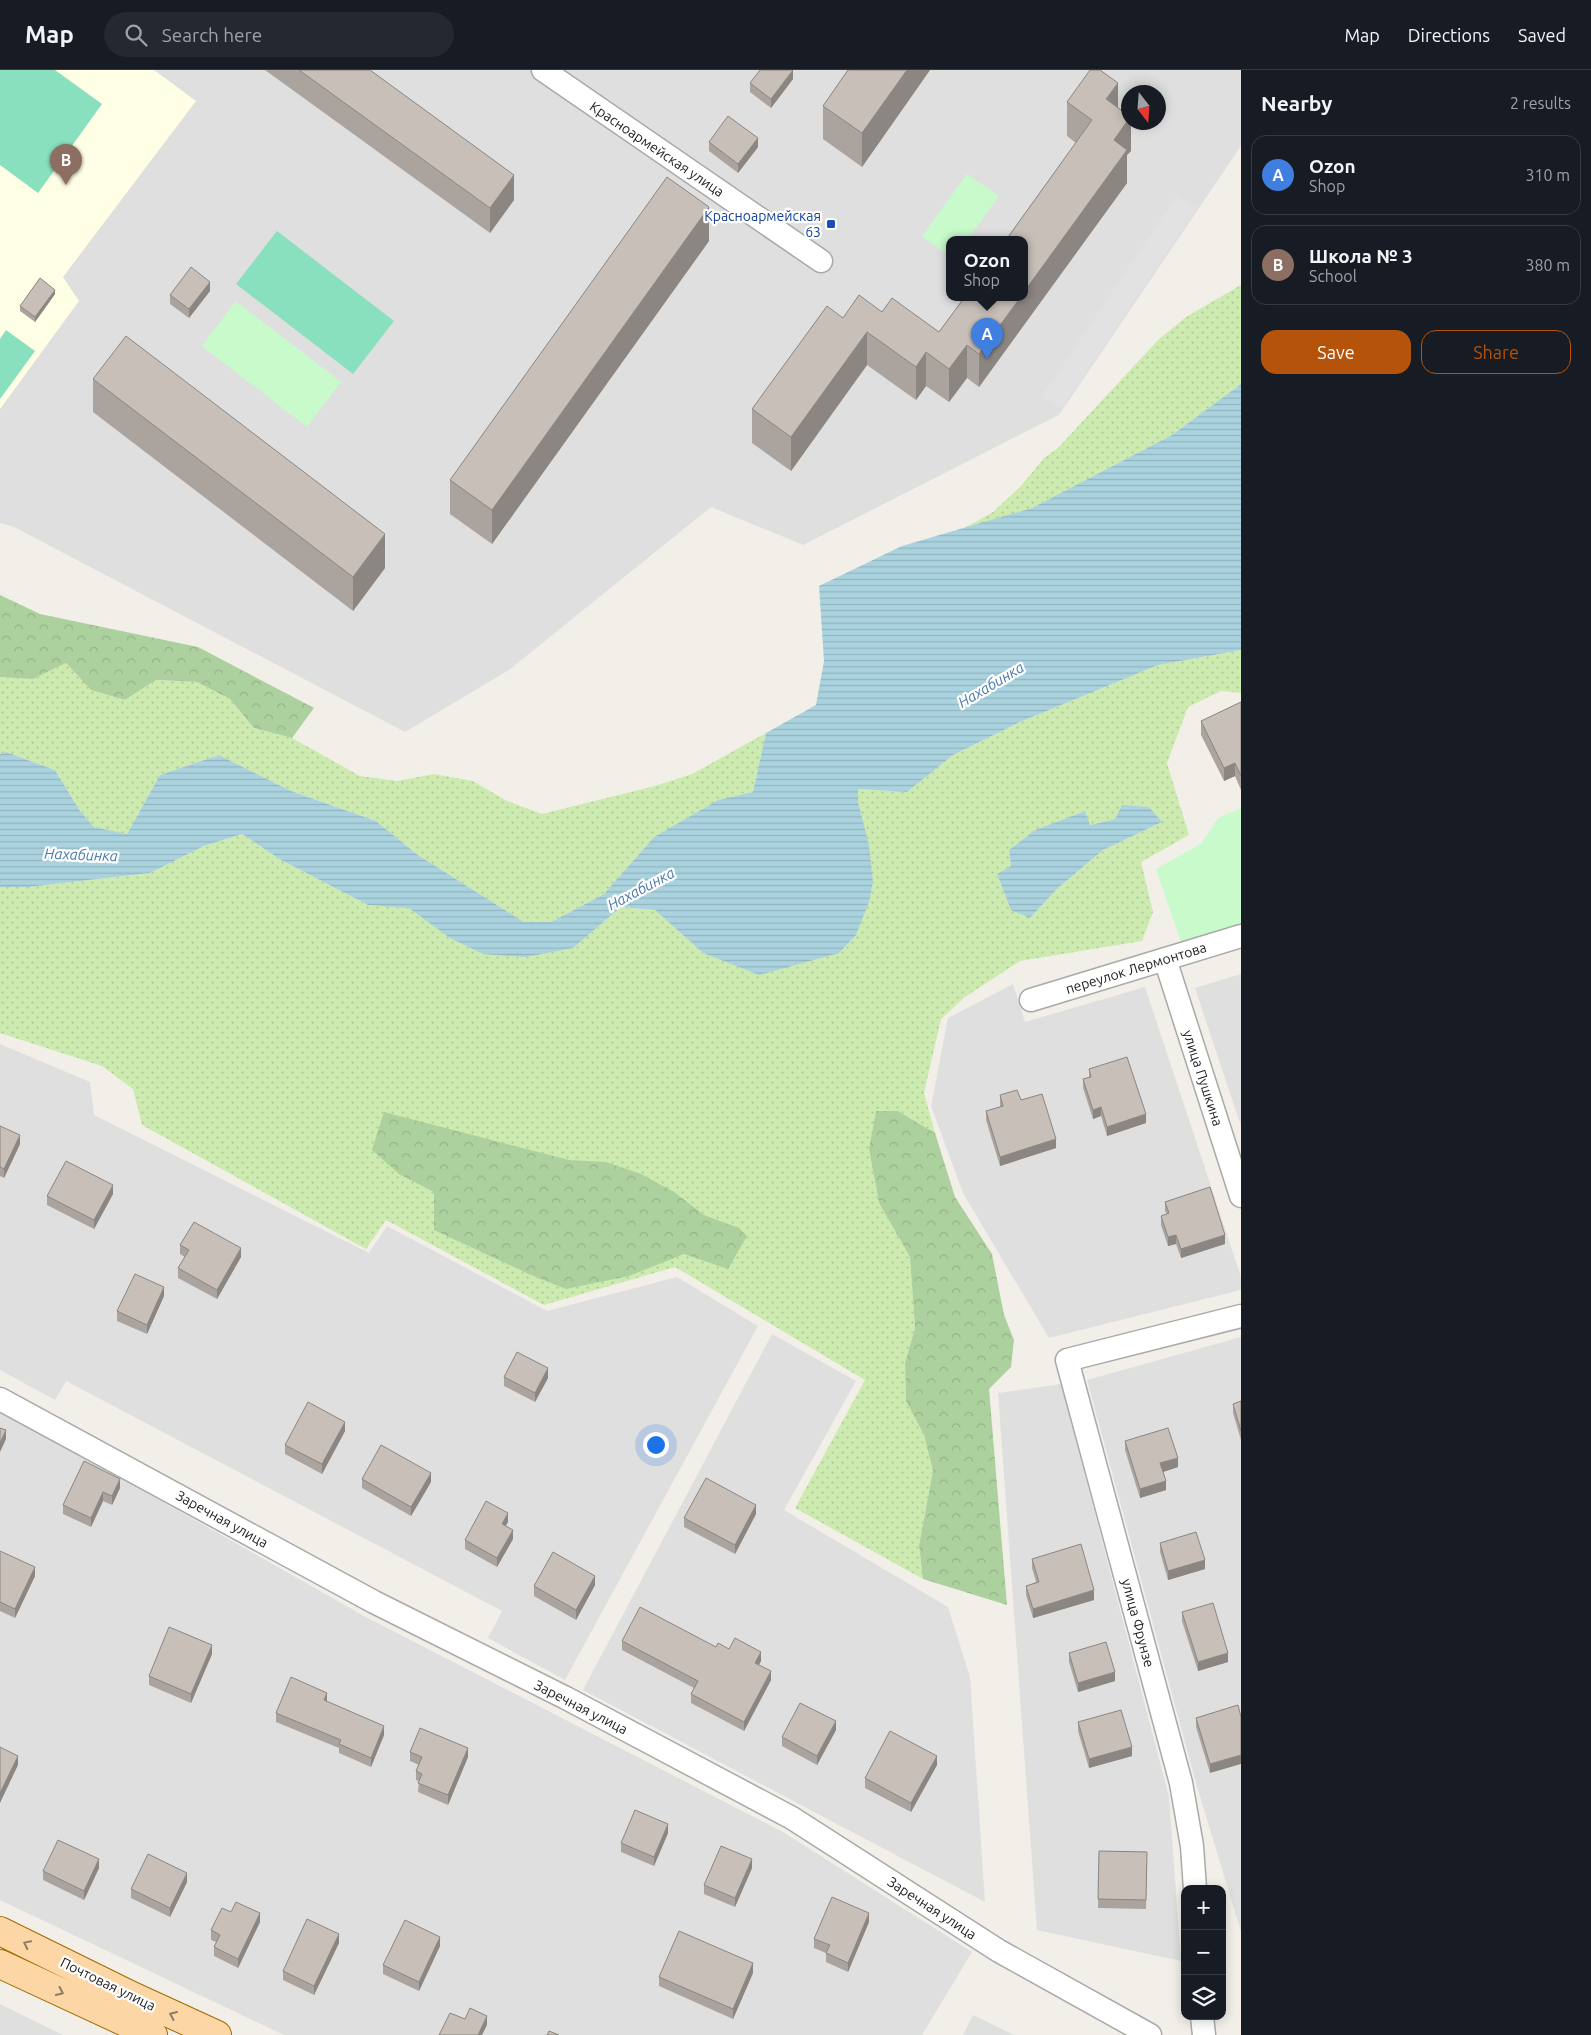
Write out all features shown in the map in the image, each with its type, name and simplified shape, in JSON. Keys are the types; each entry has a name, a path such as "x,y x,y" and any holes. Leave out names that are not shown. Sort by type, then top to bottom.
{"main road":[{"name":"Почтовая улица","path":"0,1931 132,1996 217,2035"},
{"name":"Почтовая улица","path":"0,1964 153,2035"}],"street":[{"name":"Красноармейская улица","path":"543,70 821,261"},
{"name":"переулок Лермонтова","path":"1031,1000 1241,936"},
{"name":"улица Пушкина","path":"1165,960 1241,1196"},
{"name":"улица Фрунзе","path":"1195,1885 1192,1846 1181,1782 1067,1360 1241,1316"},
{"name":"Заречная улица","path":"0,1399 374,1602 566,1698 792,1818 999,1950 1150,2035"},
{"path":"1202,2020 1204,2035"}],"shaded area":[{"path":"0,70 1241,70 1241,146 1059,415 803,545 711,507 509,670 405,732 14,527 0,523"},
{"path":"0,70 154,70 196,101 63,277 79,301 0,409"},
{"path":"1177,195 1197,208 1061,409 1042,396"},
{"path":"1241,974 1241,1126 1195,988"},
{"path":"1013,984 1025,1022 1145,987 1241,1277 1241,1290 1049,1338 963,1193 931,1106 948,1018"},
{"path":"0,1044 90,1082 94,1115 369,1253 387,1226 547,1311 677,1277 758,1326 565,1680 488,1638 502,1611 66,1381 55,1400 0,1370"},
{"path":"772,1334 856,1381 784,1510 948,1607 970,1677 985,1902 583,1690"},
{"path":"1241,1337 1241,1932 1196,1783 1087,1380"},
{"path":"1061,1384 1169,1797 1181,1961 1037,1930 998,1393"},
{"path":"0,1412 52,1439 364,1616 783,1832 972,1952 922,2035 284,2035 0,1900"},
{"path":"0,2004 63,2035 0,2035"},
{"path":"973,2015 1014,2035 963,2035"}],"green space":[{"path":"0,70 55,70 102,104 38,193 0,165"},
{"path":"967,174 999,196 970,236 946,236 946,254 922,236"},
{"path":"277,231 394,321 353,374 236,284"},
{"path":"1241,285 1241,384 1172,435 1032,508 959,531 993,512 1020,487 1045,457 1057,449 1158,340 1186,317"},
{"path":"236,301 341,382 307,427 202,346"},
{"path":"6,330 35,351 0,399 0,339"},
{"path":"0,595 40,614 198,647 314,708 292,738 254,728 230,699 197,682 156,680 125,700 91,690 66,663 33,679 0,677"},
{"path":"1241,650 1241,693 1221,691 1188,707 1167,763 1189,835 1141,862 1153,912 1142,941 1020,961 965,997 941,1019 924,1093 935,1133 898,1111 869,1149 879,1203 910,1257 915,1328 905,1363 906,1401 924,1435 933,1471 919,1545 923,1579 795,1508 865,1380 675,1267 544,1305 386,1220 366,1249 142,1125 133,1089 102,1066 0,1033 0,887 28,887 150,873 204,846 242,834 281,860 368,905 409,907 450,938 573,948 621,907 655,910 703,953 759,975 788,966 858,802 857,789 907,792 953,755 1020,722 1158,665","holes":["1085,811 1089,825 1115,819 1162,822 1103,850 1058,888 1030,918 1001,885 997,875 1011,866 1009,850 1035,830"]},
{"path":"66,663 91,690 125,700 156,680 197,682 230,699 254,728 292,738 360,776 397,781 434,774 473,781 505,800 542,814 655,786 692,774 766,733 753,792 718,800 654,837 604,894 551,922 524,922 418,855 376,821 291,791 219,755 160,775 127,834 94,827 80,811 55,770 6,752 0,754 0,677 33,679"},
{"path":"1241,808 1241,926 1181,942 1156,869 1202,843 1218,818"},
{"path":"876,1111 898,1111 935,1133 955,1197 992,1254 1004,1315 1014,1340 1011,1367 989,1389 1007,1605 923,1579 919,1545 933,1471 924,1435 906,1401 905,1363 915,1328 910,1257 879,1203 869,1149"},
{"path":"384,1112 569,1160 606,1162 641,1174 674,1192 704,1215 739,1228 747,1236 728,1269 684,1254 629,1276 566,1289 531,1275 434,1230 434,1192 399,1174 372,1150"}],"water":[{"name":"Нахабинка","path":"1241,384 1241,650 1158,665 1020,722 953,755 907,792 858,789 858,802 869,845 873,882 869,902 856,935 839,953 759,975 703,953 655,910 621,907 573,948 526,957 483,954 450,938 409,908 368,905 281,860 242,834 204,846 150,873 28,887 0,887 0,754 6,752 55,770 80,811 94,827 127,834 160,775 219,755 291,791 376,821 418,855 524,922 551,922 604,894 654,837 718,800 753,792 766,733 816,705 824,661 819,586 902,546 1032,508 1172,435"},
{"path":"1122,805 1149,807 1162,822 1103,850 1058,888 1030,918 1011,910 997,874 1011,866 1009,850 1035,830 1085,811 1090,825 1115,819"}],"building":[{"path":"299,70 370,70 514,175 490,208"},
{"path":"760,70 793,70 771,99 750,83"},
{"path":"848,70 907,70 862,133 823,106"},
{"path":"1090,70 1100,70 1118,83 1106,99 1121,110 1121,130 1114,140 1127,150 1028,286 1028,236 1009,236 1092,120 1067,102"},
{"path":"728,116 758,138 738,164 709,142"},
{"path":"667,177 709,207 492,510 450,480"},
{"path":"191,267 210,282 189,309 170,295"},
{"path":"40,278 55,290 35,317 20,306"},
{"path":"859,295 882,312 892,298 939,332 962,301 1018,301 979,354 967,345 949,369 926,352 916,367 867,332 791,437 752,409 827,306 843,318"},
{"path":"126,336 385,534 353,577 93,379"},
{"path":"1241,702 1241,776 1235,763 1224,768 1201,721"},
{"path":"1127,1057 1146,1114 1107,1127 1101,1107 1093,1110 1083,1079 1091,1077 1089,1069"},
{"path":"1017,1090 1021,1100 1042,1094 1056,1139 1000,1157 986,1111 1003,1106 1000,1095"},
{"path":"0,1126 20,1135 4,1169 0,1167"},
{"path":"66,1161 113,1185 94,1220 47,1196"},
{"path":"1210,1187 1225,1235 1181,1249 1176,1235 1168,1237 1161,1216 1169,1213 1165,1202"},
{"path":"194,1222 241,1248 217,1290 178,1268 189,1250 180,1245"},
{"path":"135,1274 164,1287 147,1325 117,1311"},
{"path":"517,1352 548,1368 535,1393 504,1377"},
{"path":"1241,1401 1241,1431 1233,1404"},
{"path":"308,1402 345,1422 322,1464 285,1445"},
{"path":"0,1428 6,1430 0,1443"},
{"path":"1168,1428 1178,1458 1160,1463 1166,1481 1140,1489 1125,1441"},
{"path":"381,1445 431,1473 411,1507 362,1479"},
{"path":"84,1461 120,1479 112,1496 103,1492 91,1518 63,1505"},
{"path":"706,1478 756,1505 735,1545 684,1518"},
{"path":"486,1501 508,1513 502,1524 513,1530 497,1558 465,1540"},
{"path":"1196,1532 1205,1560 1168,1571 1160,1543"},
{"path":"1081,1544 1094,1590 1033,1609 1026,1586 1039,1582 1032,1559"},
{"path":"0,1551 35,1567 15,1609 0,1602"},
{"path":"553,1552 595,1576 576,1610 534,1586"},
{"path":"1213,1603 1228,1653 1198,1662 1182,1612"},
{"path":"640,1607 716,1647 718,1643 729,1649 735,1638 761,1652 755,1663 771,1671 744,1722 691,1694 698,1681 622,1641"},
{"path":"169,1627 212,1645 191,1694 149,1676"},
{"path":"1106,1642 1115,1672 1078,1683 1069,1653"},
{"path":"291,1677 327,1693 324,1700 384,1726 371,1758 339,1744 341,1740 276,1713"},
{"path":"800,1703 836,1721 817,1756 782,1737"},
{"path":"1238,1705 1241,1717 1241,1755 1210,1764 1196,1718"},
{"path":"1121,1710 1132,1747 1089,1759 1078,1722"},
{"path":"420,1728 468,1748 448,1795 418,1783 422,1774 416,1771 422,1757 410,1752"},
{"path":"890,1731 937,1756 911,1803 865,1778"},
{"path":"0,1747 18,1756 0,1793"},
{"path":"635,1810 668,1824 654,1857 621,1843"},
{"path":"58,1840 99,1859 84,1891 43,1871"},
{"path":"721,1846 752,1859 735,1898 704,1885"},
{"path":"1099,1851 1147,1852 1146,1900 1098,1899"},
{"path":"148,1854 187,1873 170,1908 131,1889"},
{"path":"832,1897 869,1913 848,1963 826,1953 830,1945 814,1939"},
{"path":"236,1902 260,1913 238,1959 214,1947 220,1935 211,1930 222,1908 231,1912"},
{"path":"307,1919 339,1934 314,1986 283,1971"},
{"path":"405,1920 440,1937 419,1982 383,1965"},
{"path":"679,1931 753,1963 733,2009 659,1977"},
{"path":"470,2008 487,2016 478,2035 439,2035 450,2013 465,2019"},
{"path":"549,2031 559,2035 547,2035"}],"place":[{"name":"Школа № 3","path":"66,185"},
{"name":"Красноармейская 63","path":"831,224"},
{"name":"Ozon","path":"987,359"}]}
